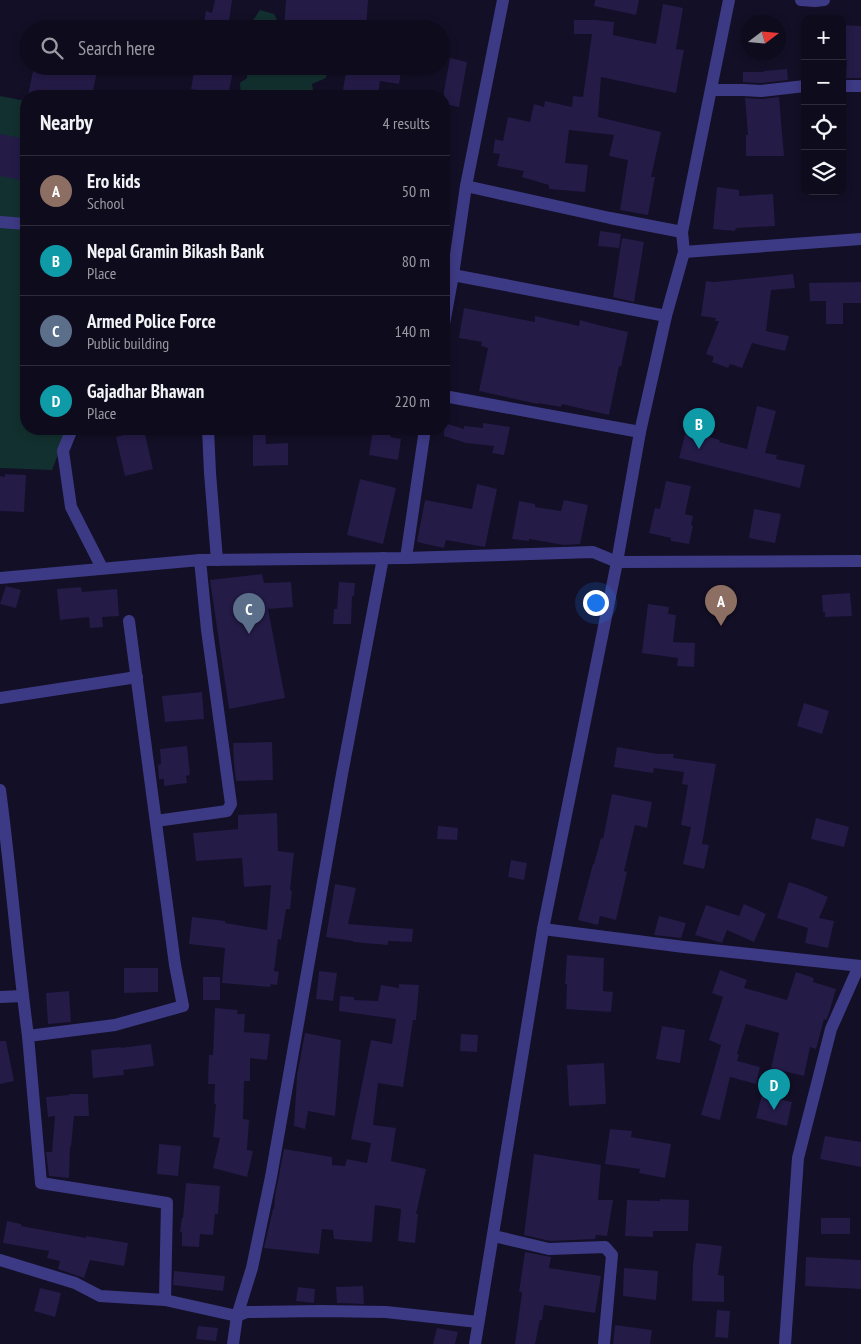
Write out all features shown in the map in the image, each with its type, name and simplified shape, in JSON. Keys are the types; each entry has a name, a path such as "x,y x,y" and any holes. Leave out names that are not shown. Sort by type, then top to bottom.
{"street":[{"path":"450,291 466,186 503,0"},
{"path":"475,1344 543,930 617,562 640,432 666,316 684,252 682,232 729,0"},
{"path":"801,0 815,2 824,0"},
{"path":"712,90 761,91 801,86"},
{"path":"846,86 861,86"},
{"path":"466,186 682,232"},
{"path":"0,222 20,224"},
{"path":"684,252 861,239"},
{"path":"453,275 666,316"},
{"path":"450,397 640,432"},
{"path":"70,435 63,451 71,507 102,568"},
{"path":"208,435 217,560"},
{"path":"406,558 424,435"},
{"path":"0,578 200,560 406,558 593,552 617,562 861,560"},
{"path":"233,1344 237,1316 252,1268 271,1177 344,764 384,558"},
{"path":"156,821 227,812 231,804 208,640 200,560"},
{"path":"28,1036 115,1025 183,1006 175,965 129,621"},
{"path":"0,698 137,677"},
{"path":"0,790 28,1036 41,1183 167,1203 165,1300"},
{"path":"543,930 860,966 831,1030 798,1158 785,1344"},
{"path":"0,997 23,996"},
{"path":"494,1236 549,1249 605,1247 612,1255 604,1344"},
{"path":"0,1260 75,1283 100,1296 165,1300 237,1316 247,1312 386,1312 478,1322"}],"green space":[{"path":"260,10 274,14 277,20 253,20"},
{"path":"247,75 326,75 326,78 312,84 313,90 241,90 240,83 247,78"},
{"path":"0,96 20,100 20,435 66,435 52,470 0,468"}],"building":[{"path":"215,0 232,0 229,20 204,20 206,11 212,13"},
{"path":"286,0 368,0 367,20 285,20"},
{"path":"595,0 639,0 636,15 594,6"},
{"path":"663,4 683,8 676,49 684,50 676,93 601,77 598,117 661,132 651,177 655,177 648,215 620,210 628,160 609,156 614,135 569,130 565,163 588,165 585,192 549,189 549,185 522,177 524,171 497,166 500,154 493,153 495,139 503,141 508,117 530,122 534,104 544,107 545,101 572,107 573,96 583,97 592,34 574,34 574,20 614,22 613,35 656,44"},
{"path":"846,25 861,26 861,78 846,78"},
{"path":"450,58 467,62 459,107 450,105 450,90 444,90 447,75 450,75"},
{"path":"787,69 788,80 761,83 743,82 743,72"},
{"path":"32,75 96,75 93,90 29,90"},
{"path":"193,75 232,75 229,90 191,89"},
{"path":"346,75 400,75 399,84 380,81 379,90 343,90"},
{"path":"779,97 784,156 746,156 746,135 748,135 745,98"},
{"path":"0,134 20,138 20,180 0,176"},
{"path":"717,187 739,190 739,196 773,194 775,226 736,228 735,231 713,229"},
{"path":"600,231 621,234 619,248 598,246"},
{"path":"622,238 644,242 634,302 613,297"},
{"path":"793,274 795,288 771,290 766,331 789,336 785,351 752,343 742,368 730,364 728,368 712,362 714,357 706,354 719,321 715,321 716,318 701,316 706,281 714,282"},
{"path":"861,282 861,303 843,303 843,324 826,324 826,301 810,301 809,283"},
{"path":"464,308 535,322 535,316 579,326 580,320 628,332 609,415 562,404 561,407 538,404 479,391 488,348 481,346 482,342 459,338"},
{"path":"757,406 776,411 765,453 777,455 776,459 805,465 800,488 679,458 686,431 747,449"},
{"path":"483,423 510,427 504,455 492,453 494,446 466,443 444,436 450,435 450,425 464,429 464,426 483,428"},
{"path":"145,435 153,469 125,476 116,437"},
{"path":"253,435 265,435 266,444 288,443 288,465 253,466"},
{"path":"372,435 390,435 390,437 401,439 398,460 369,455"},
{"path":"5,474 26,475 24,512 0,511 0,476 5,477"},
{"path":"360,479 396,488 383,544 347,535"},
{"path":"666,481 691,486 685,514 693,516 689,544 671,541 671,538 649,533 655,508 660,509"},
{"path":"477,484 497,489 485,547 446,540 444,548 417,542 425,500 472,509"},
{"path":"564,500 588,505 580,544 564,545 529,539 529,541 512,539 519,501 535,504 535,507 561,511"},
{"path":"754,509 781,514 775,543 749,538"},
{"path":"262,574 264,583 291,582 293,607 268,609 285,698 229,709 210,580"},
{"path":"339,582 355,583 354,596 352,596 351,624 333,624 334,609 337,609"},
{"path":"6,586 21,590 16,608 0,604"},
{"path":"81,587 82,592 117,589 119,616 102,617 103,627 90,628 89,617 60,620 57,589"},
{"path":"850,593 852,616 825,617 822,595"},
{"path":"648,604 669,607 668,614 676,615 673,642 695,643 694,667 677,666 678,658 642,653"},
{"path":"202,692 204,719 165,722 162,696"},
{"path":"804,703 829,711 822,734 797,726"},
{"path":"272,742 273,780 236,781 233,743"},
{"path":"187,746 190,775 186,776 187,783 164,786 164,779 159,779 160,749"},
{"path":"617,747 658,754 674,754 673,758 716,764 702,844 709,845 704,869 683,864 691,827 681,825 688,785 682,784 684,772 654,768 653,773 614,767"},
{"path":"612,794 652,802 647,828 635,825 624,871 627,872 616,920 600,916 598,925 578,920 601,838 603,839"},
{"path":"277,813 278,851 294,853 290,909 286,909 281,940 278,939 274,971 279,972 277,985 271,984 270,987 222,983 225,948 189,944 192,917 225,921 225,923 267,930 271,885 244,887 242,858 196,861 193,833 238,829 238,815"},
{"path":"816,818 849,827 844,847 811,839"},
{"path":"438,826 458,828 457,840 437,839"},
{"path":"511,860 527,863 524,880 508,877"},
{"path":"789,882 828,897 819,918 834,921 828,948 805,943 808,928 777,918"},
{"path":"335,884 356,888 348,924 413,929 412,942 388,941 388,945 353,942 326,937"},
{"path":"744,904 766,914 754,942 727,930 722,943 695,935 706,905 739,916"},
{"path":"659,916 686,923 681,938 654,935"},
{"path":"567,955 604,958 603,991 613,992 611,1012 566,1009"},
{"path":"124,968 158,968 158,992 124,993"},
{"path":"720,970 747,980 744,988 787,1000 796,972 814,978 813,982 836,989 829,1013 826,1020 824,1019 816,1049 810,1047 804,1076 771,1068 779,1033 746,1024 737,1054 739,1055 737,1061 760,1067 756,1084 730,1077 720,1120 701,1115 721,1045 709,1040 723,997 712,993"},
{"path":"319,971 337,973 333,1001 316,999"},
{"path":"203,977 220,977 220,1000 203,1000"},
{"path":"399,984 419,985 416,1020 413,1020 403,1087 378,1083 373,1125 396,1128 391,1161 426,1169 416,1214 418,1214 415,1243 398,1241 401,1209 375,1205 372,1242 334,1239 333,1230 322,1229 319,1254 264,1248 274,1209 284,1149 332,1157 332,1165 345,1166 347,1159 367,1163 371,1143 351,1139 371,1040 392,1044 396,1019 339,1011 340,996 354,997 354,1000 378,1001 381,985 399,988"},
{"path":"69,991 71,1022 48,1024 46,993"},
{"path":"215,1008 238,1010 237,1014 245,1014 244,1032 270,1034 267,1060 250,1058 250,1081 244,1081 243,1119 249,1120 247,1150 253,1151 247,1177 213,1168 220,1138 213,1137 216,1104 214,1104 215,1084 208,1084 209,1055 213,1055"},
{"path":"662,1026 685,1030 680,1063 656,1059"},
{"path":"305,1033 341,1040 335,1116 308,1111 305,1129 294,1126 297,1076"},
{"path":"461,1034 478,1035 477,1052 460,1051"},
{"path":"0,1041 6,1041 14,1081 0,1084"},
{"path":"151,1044 154,1066 123,1070 124,1075 93,1078 91,1050"},
{"path":"604,1063 606,1104 569,1106 567,1065"},
{"path":"88,1094 89,1116 74,1116 70,1146 69,1178 49,1176 46,1152 52,1152 55,1116 48,1117 46,1097"},
{"path":"762,1095 792,1102 787,1126 756,1118"},
{"path":"610,1129 632,1131 631,1137 671,1144 665,1178 639,1173 640,1169 605,1164"},
{"path":"825,1136 861,1142 861,1167 820,1159"},
{"path":"159,1144 181,1146 178,1176 157,1174"},
{"path":"534,1154 601,1165 598,1200 613,1200 607,1236 596,1235 595,1239 550,1241 524,1235"},
{"path":"186,1183 220,1186 218,1214 215,1214 213,1235 200,1234 199,1247 182,1246 182,1232 180,1232"},
{"path":"660,1199 689,1200 688,1231 653,1231 653,1237 625,1236 627,1200 660,1201"},
{"path":"821,1218 850,1218 850,1234 821,1234"},
{"path":"7,1221 21,1224 21,1226 86,1238 86,1236 128,1243 124,1266 90,1260 84,1278 58,1269 60,1261 47,1258 49,1251 3,1243"},
{"path":"696,1243 722,1246 718,1275 724,1276 724,1302 692,1301 693,1264"},
{"path":"525,1252 551,1257 549,1268 601,1276 595,1313 544,1305 535,1344 515,1344 522,1292 519,1292"},
{"path":"806,1257 861,1260 861,1289 805,1286"},
{"path":"624,1268 658,1271 656,1300 623,1296"},
{"path":"174,1271 225,1276 223,1291 173,1285"},
{"path":"363,1286 364,1304 337,1303 336,1287"},
{"path":"298,1287 315,1289 314,1303 296,1301"},
{"path":"40,1288 61,1293 55,1317 34,1311"},
{"path":"717,1310 730,1311 728,1338 715,1337"},
{"path":"615,1325 652,1330 650,1344 613,1344"},
{"path":"198,1326 218,1328 216,1341 196,1339"},
{"path":"437,1328 458,1332 455,1344 433,1344"}],"place":[{"name":"Nepal Gramin Bikash Bank","path":"699,449"},
{"name":"Ero kids","path":"721,626"},
{"name":"Armed Police Force","path":"249,634"},
{"name":"Gajadhar Bhawan","path":"774,1110"}]}
